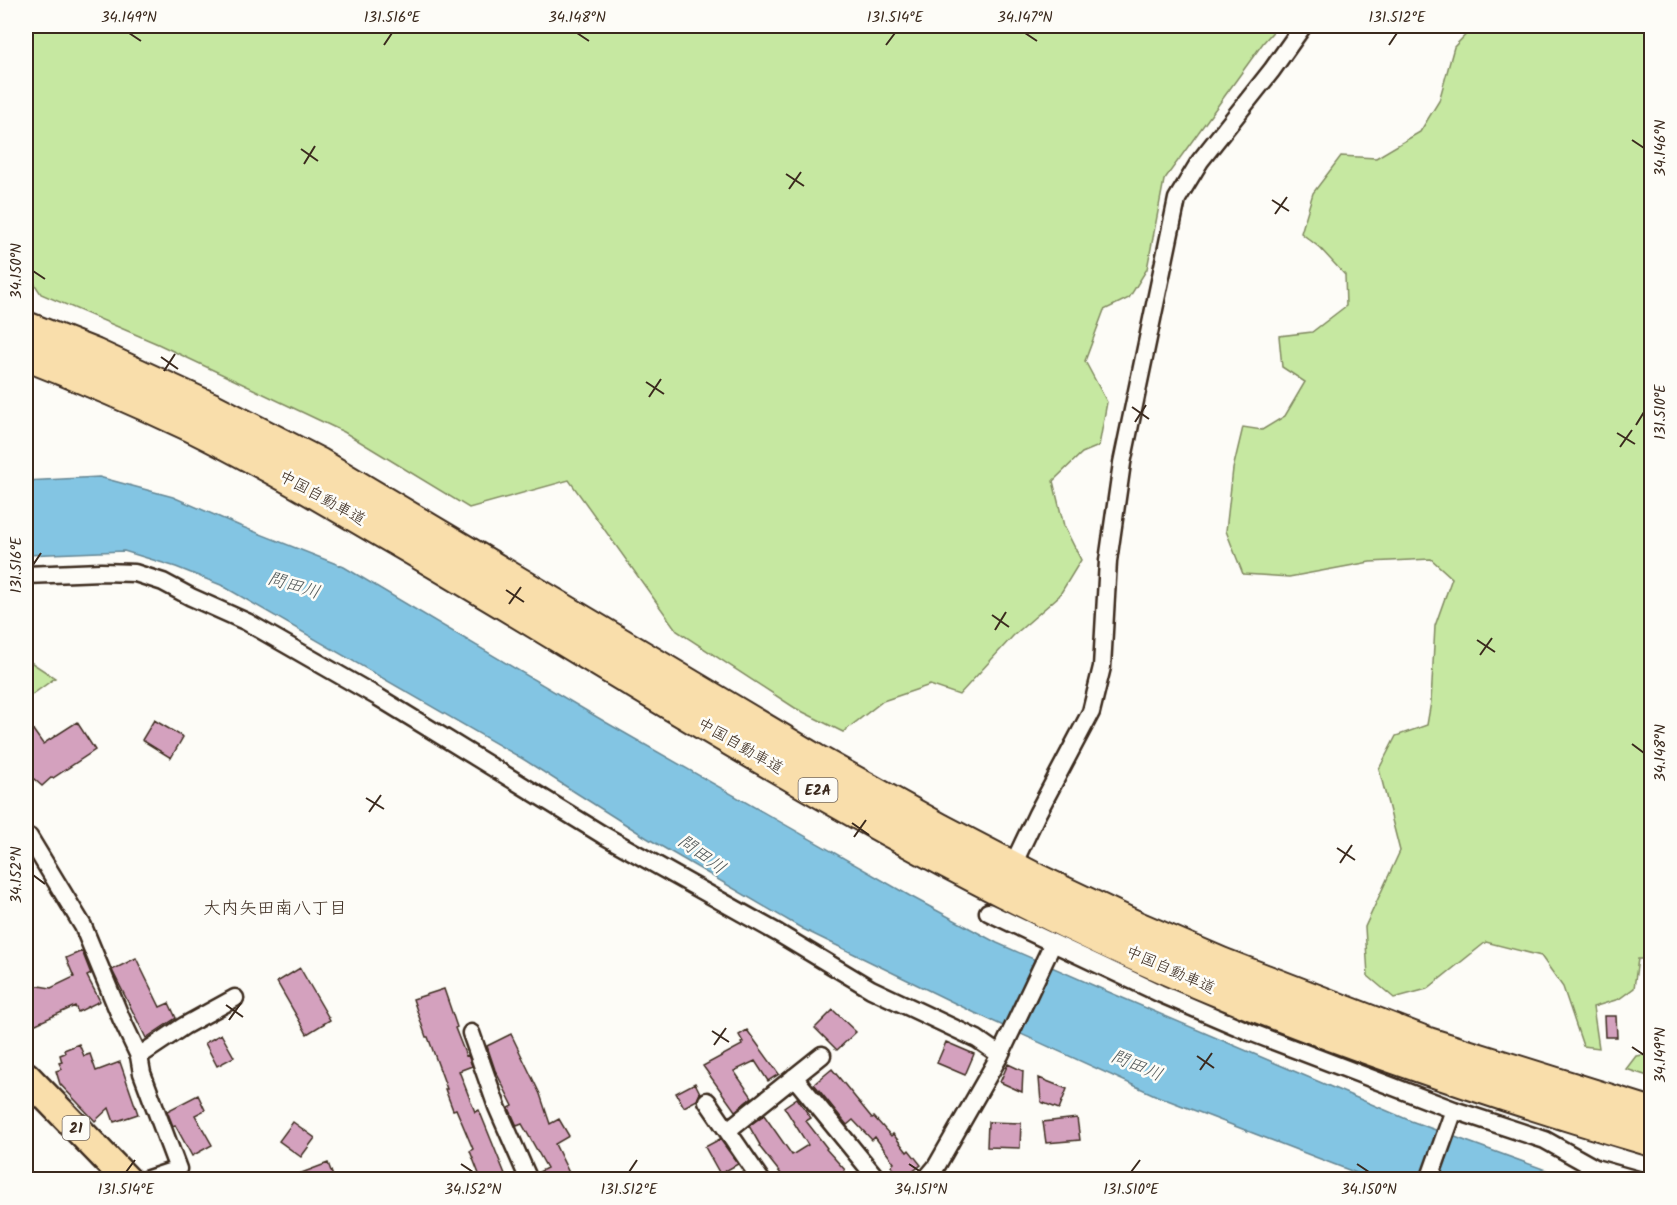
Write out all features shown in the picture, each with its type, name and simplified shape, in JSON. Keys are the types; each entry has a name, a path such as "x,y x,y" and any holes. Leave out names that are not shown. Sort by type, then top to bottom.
{"highway":[{"name":"中国自動車道","path":"26,328 94,355 209,408 318,464 814,760 1035,880 1221,964 1366,1020 1439,1047 1652,1114"},
{"name":"中国自動車道","path":"26,354 85,377 196,428 306,486 800,780 928,852 1124,949 1307,1025 1473,1085 1652,1140"}],"main road":[{"name":"21","path":"26,1076 127,1179"}],"street":[{"path":"1018,854 1091,712 1102,667 1108,561 1122,464 1177,199 1200,161 1272,70 1303,26"},
{"path":"26,575 135,573 163,582 247,622 378,697 603,834 778,933 871,989 977,1039 1000,1055"},
{"path":"26,838 30,837 83,927 121,1018 140,1056 142,1072 178,1169 145,1179"},
{"path":"988,912 1050,949 1250,1032 1453,1113 1545,1140 1600,1174 1638,1179"},
{"path":"925,1179 936,1167 1000,1055 1050,949"},
{"path":"140,1056 184,1026 235,998"},
{"path":"471,1033 496,1107 529,1179"},
{"path":"728,1130 822,1055"},
{"path":"794,1077 878,1179"},
{"path":"707,1101 761,1179"},
{"path":"1430,1179 1453,1113"}],"green space":[{"path":"26,26 1278,26 1263,43 1164,180 1147,269 1129,298 1104,310 1085,361 1107,402 1099,446 1082,453 1053,481 1064,526 1081,560 1059,596 1013,636 959,695 930,685 883,701 843,732 795,708 677,631 569,480 469,508 344,432 158,344 41,294 26,271"},
{"path":"1474,26 1651,26 1651,959 1638,959 1634,988 1619,999 1593,1007 1599,1048 1583,1046 1563,987 1541,956 1486,942 1427,989 1394,998 1368,976 1365,927 1400,851 1379,769 1396,736 1427,725 1431,702 1435,626 1452,578 1431,559 1370,562 1289,577 1243,574 1226,531 1233,469 1243,427 1262,430 1285,416 1305,382 1282,367 1279,336 1312,332 1346,306 1345,275 1320,248 1301,233 1313,193 1341,156 1376,158 1420,132 1439,101 1454,47"},
{"path":"26,659 55,678 26,699"},
{"path":"1651,1054 1651,1077 1626,1069 1636,1056"}],"water":[{"name":"問田川","path":"99,477 173,497 344,567 607,723 910,896 997,943 1411,1121 1565,1179 1372,1179 1157,1096 975,1013 803,929 647,838 523,759 221,585 176,567 124,551 26,555 26,481"}],"building":[{"path":"26,720 43,744 77,722 95,750 52,777 42,786 34,779 26,787"},
{"path":"154,720 183,737 171,758 142,740"},
{"path":"82,951 91,974 87,976 100,1001 78,1012 75,1006 36,1024 26,1022 26,984 51,988 74,977 66,958"},
{"path":"136,958 160,1007 169,1003 176,1018 146,1038 112,970"},
{"path":"300,968 330,1020 307,1034 277,982"},
{"path":"444,989 457,1027 455,1028 472,1066 459,1071 475,1112 479,1110 507,1179 481,1179 470,1151 473,1149 456,1109 453,1110 413,999"},
{"path":"833,1010 856,1032 837,1050 815,1028"},
{"path":"1604,1016 1616,1016 1617,1037 1605,1037"},
{"path":"747,1030 779,1074 768,1081 755,1061 734,1071 752,1097 735,1111 703,1066 742,1045 743,1042 739,1035"},
{"path":"221,1034 234,1057 217,1066 205,1043"},
{"path":"511,1034 540,1094 550,1124 559,1119 569,1136 555,1144 572,1179 539,1179 537,1173 547,1168 522,1124 517,1126 509,1108 513,1106 495,1070 487,1046"},
{"path":"946,1042 974,1054 965,1075 937,1063"},
{"path":"79,1044 84,1056 90,1054 96,1071 120,1062 138,1114 114,1122 109,1108 95,1121 60,1084 56,1071 62,1069 59,1063 62,1062 60,1055 65,1053 64,1050"},
{"path":"1008,1064 1023,1071 1022,1092 1000,1082"},
{"path":"832,1069 872,1118 874,1117 891,1136 893,1134 921,1165 903,1179 891,1166 894,1163 875,1137 872,1140 853,1120 847,1125 814,1084"},
{"path":"1039,1078 1067,1089 1059,1109 1041,1102"},
{"path":"695,1083 700,1093 697,1100 684,1107 676,1093"},
{"path":"198,1095 205,1110 195,1115 212,1145 192,1156 175,1125 173,1126 167,1111"},
{"path":"797,1098 811,1118 806,1121 850,1179 785,1179 759,1146 749,1126 764,1115 792,1155 808,1145 784,1107"},
{"path":"1077,1118 1080,1140 1046,1143 1043,1122"},
{"path":"293,1122 315,1138 301,1157 279,1141"},
{"path":"988,1122 1021,1123 1020,1148 987,1147"},
{"path":"720,1139 738,1164 720,1174 705,1147"},
{"path":"328,1163 334,1179 288,1179 288,1178"}],"district":[{"name":"大内矢田南八丁目","path":"275,908"}]}
